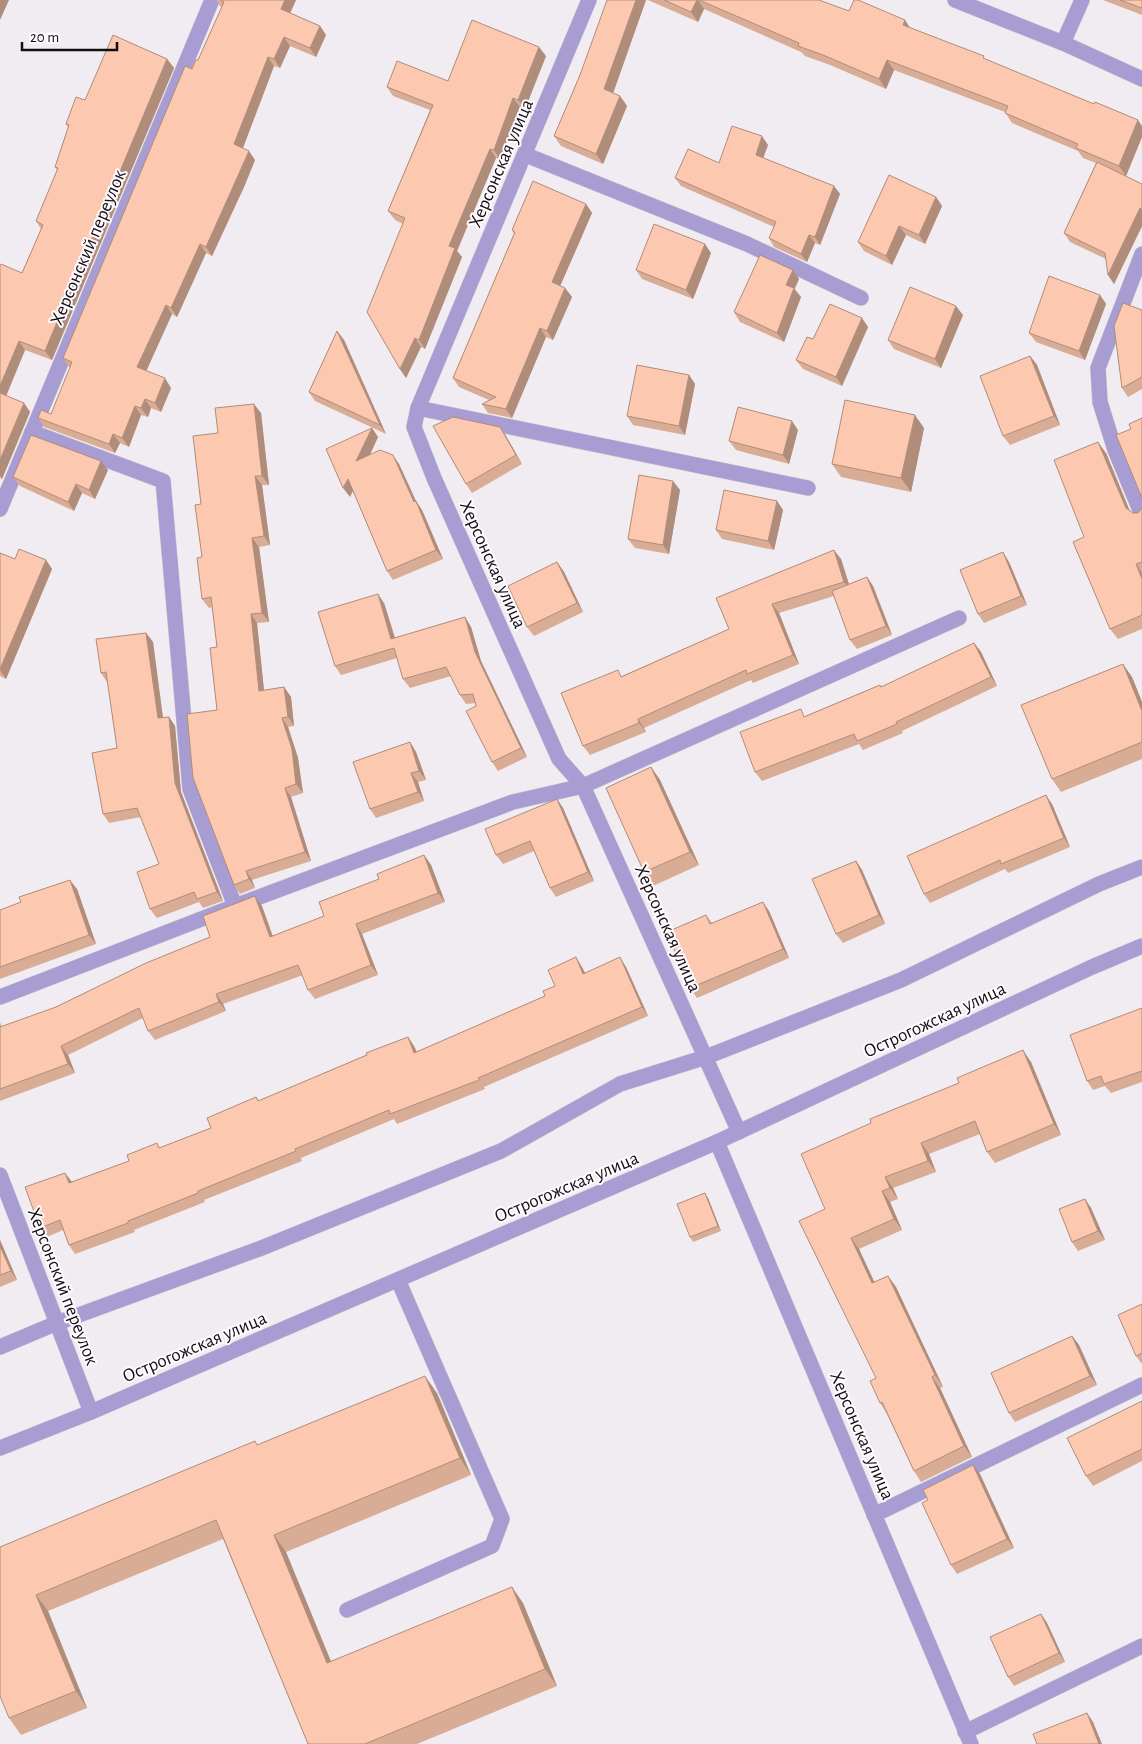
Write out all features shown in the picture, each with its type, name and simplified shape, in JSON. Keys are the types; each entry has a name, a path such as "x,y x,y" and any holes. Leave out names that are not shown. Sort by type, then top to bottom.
{"street":[{"name":"Херсонский переулок","path":"0,509 212,0"},
{"name":"Херсонская улица","path":"589,0 526,155 418,408 414,427 434,478 559,759 583,786 739,1132"},
{"path":"955,0 1063,43 1142,79"},
{"path":"1063,43 1082,0"},
{"path":"526,155 747,244 861,298"},
{"path":"1142,254 1098,368 1100,402 1114,450 1142,515"},
{"path":"418,408 808,488"},
{"path":"32,432 163,481 190,789 235,906"},
{"path":"0,997 235,906 513,802 583,786 959,618"},
{"path":"0,1347 57,1323 259,1249 492,1154 620,1084 706,1057 901,980 1099,884 1142,867"},
{"name":"Острогожская улица","path":"0,1448 91,1412 718,1142 1092,967 1142,946"},
{"name":"Херсонская улица","path":"718,1142 968,1738"},
{"name":"Херсонский переулок","path":"0,1175 91,1412"},
{"path":"347,1610 492,1546 502,1518 398,1280"},
{"path":"874,1515 1142,1385"},
{"path":"968,1738 1142,1646"}],"building":[{"path":"221,0 285,0 281,9 320,26 310,48 284,37 274,59 268,57 234,144 249,151 206,247 200,244 171,308 166,305 137,367 165,378 155,403 145,399 141,408 135,406 122,438 113,434 109,444 38,418 41,410 51,414 72,362 63,358 185,66 192,69 196,60 198,60 224,2"},
{"path":"607,0 636,0 604,89 620,96 596,154 554,136 580,75"},
{"path":"664,0 697,0 691,12"},
{"path":"699,0 819,0 849,11 854,0 858,0 905,20 903,25 984,56 983,58 1094,104 1095,102 1138,120 1119,166 1076,148 1078,144 1005,113 1008,106 887,60 879,79 798,46 799,43"},
{"path":"1120,0 1142,0 1142,8"},
{"path":"472,20 539,47 518,100 513,98 494,150 490,149 449,246 455,248 419,340 415,338 400,369 367,312 405,218 388,211 433,105 387,87 397,61 448,81"},
{"path":"113,35 167,59 45,351 19,341 0,386 0,266 1,264 22,273 43,225 36,221 58,168 55,167 69,125 66,124 76,97 85,100"},
{"path":"732,126 762,136 756,155 834,186 815,237 809,235 801,254 769,238 776,222 675,178 688,149 719,163"},
{"path":"1097,162 1142,184 1142,210 1140,208 1108,275 1105,253 1064,233"},
{"path":"889,175 936,197 919,235 899,226 886,256 858,242"},
{"path":"533,181 586,204 552,282 565,288 547,331 540,328 506,409 482,404 496,397 453,378 515,232 512,230"},
{"path":"654,224 705,244 686,290 636,270"},
{"path":"760,255 793,270 786,285 794,288 777,333 734,312"},
{"path":"1049,276 1100,295 1079,351 1029,333"},
{"path":"910,287 956,306 935,359 888,340"},
{"path":"1123,303 1142,310 1142,377 1122,388 1114,326"},
{"path":"830,304 862,318 836,377 796,360 807,337 813,339"},
{"path":"337,331 380,425 309,392"},
{"path":"1030,356 1054,416 1003,436 980,376"},
{"path":"637,365 689,375 679,426 627,416"},
{"path":"0,393 24,403 0,460"},
{"path":"845,400 915,415 901,478 832,464"},
{"path":"254,404 262,476 255,476 264,536 252,538 262,613 251,614 259,691 284,687 288,717 282,718 292,749 296,784 285,788 305,852 246,871 249,879 234,885 193,778 187,714 217,710 210,648 217,647 211,597 202,599 197,558 202,557 195,505 201,504 193,436 218,433 215,408"},
{"path":"738,407 792,421 783,455 729,441"},
{"path":"453,417 500,427 516,455 466,484 433,426"},
{"path":"1142,418 1142,498 1116,435 1131,429 1129,424"},
{"path":"372,428 356,461 380,450 393,455 414,502 416,501 436,550 387,571 348,479 343,488 326,449"},
{"path":"31,435 101,461 89,490 76,484 68,502 13,477"},
{"path":"1098,442 1126,508 1133,513 1138,513 1142,508 1142,562 1136,564 1142,579 1142,615 1110,629 1073,542 1084,537 1054,460"},
{"path":"639,475 673,481 663,545 628,539"},
{"path":"724,490 777,501 768,541 716,530"},
{"path":"19,549 46,560 0,669 0,553 15,559"},
{"path":"834,550 844,582 772,604 793,655 747,674 746,670 638,719 639,723 583,746 561,693 618,670 621,677 729,629 716,598"},
{"path":"1003,552 1021,596 978,614 960,570"},
{"path":"557,562 577,603 527,627 508,586"},
{"path":"867,577 886,626 850,640 832,591"},
{"path":"378,594 391,639 465,617 475,652 521,748 492,762 466,711 476,706 473,694 460,695 446,667 403,679 394,648 335,666 318,612"},
{"path":"146,633 158,718 169,717 175,783 217,892 197,899 194,892 150,909 137,872 159,864 137,808 103,814 92,753 117,748 106,672 101,673 96,639"},
{"path":"974,643 991,677 896,722 897,724 857,741 854,734 755,772 740,732 801,709 804,717 880,685 881,687"},
{"path":"1123,664 1142,711 1142,742 1052,779 1021,705"},
{"path":"410,742 419,771 411,773 418,792 370,809 353,762"},
{"path":"651,767 690,852 644,872 606,788"},
{"path":"1046,795 1064,838 1001,864 1000,860 924,894 907,856"},
{"path":"557,799 588,872 550,888 530,841 496,855 485,829"},
{"path":"424,855 438,893 356,924 371,965 308,990 298,965 216,994 219,1002 148,1031 139,1008 61,1046 68,1064 0,1089 0,1027 56,1007 146,963 210,937 203,916 255,896 270,937 324,916 319,902 379,879 377,874"},
{"path":"856,861 879,915 836,934 812,879"},
{"path":"70,880 89,935 0,967 0,910 21,902 19,897"},
{"path":"763,902 783,949 690,988 667,932 706,915 710,924"},
{"path":"576,957 583,974 620,957 642,1007 478,1078 479,1080 390,1114 389,1110 198,1191 198,1193 128,1221 128,1223 69,1245 60,1220 40,1228 25,1187 65,1173 69,1183 129,1161 127,1155 157,1143 159,1148 211,1128 207,1118 256,1097 258,1101 367,1055 366,1053 408,1037 414,1053 545,996 543,991 555,986 548,970"},
{"path":"1142,1008 1142,1071 1104,1084 1101,1076 1087,1081 1070,1035"},
{"path":"1023,1050 1054,1124 987,1152 975,1121 921,1143 928,1161 885,1177 890,1188 882,1191 894,1219 851,1238 872,1283 888,1276 935,1375 932,1377 964,1446 914,1471 882,1402 880,1403 870,1381 876,1378 799,1221 825,1209 801,1154 871,1123 870,1119 959,1083 957,1078"},
{"path":"705,1193 718,1226 690,1237 677,1204"},
{"path":"1085,1199 1098,1231 1072,1242 1059,1209"},
{"path":"0,1246 11,1271 0,1275"},
{"path":"1142,1304 1142,1353 1136,1356 1118,1315"},
{"path":"1072,1336 1090,1376 1009,1413 991,1373"},
{"path":"425,1376 460,1458 274,1535 327,1663 512,1587 545,1669 365,1744 308,1744 216,1520 36,1595 76,1691 9,1718 0,1696 0,1547 255,1441 257,1445"},
{"path":"1142,1401 1142,1449 1086,1476 1067,1438"},
{"path":"973,1465 1007,1539 951,1565 922,1503 928,1500 923,1490"},
{"path":"1041,1614 1059,1653 1008,1677 990,1637"},
{"path":"1087,1713 1099,1744 1037,1744 1033,1734"}]}
